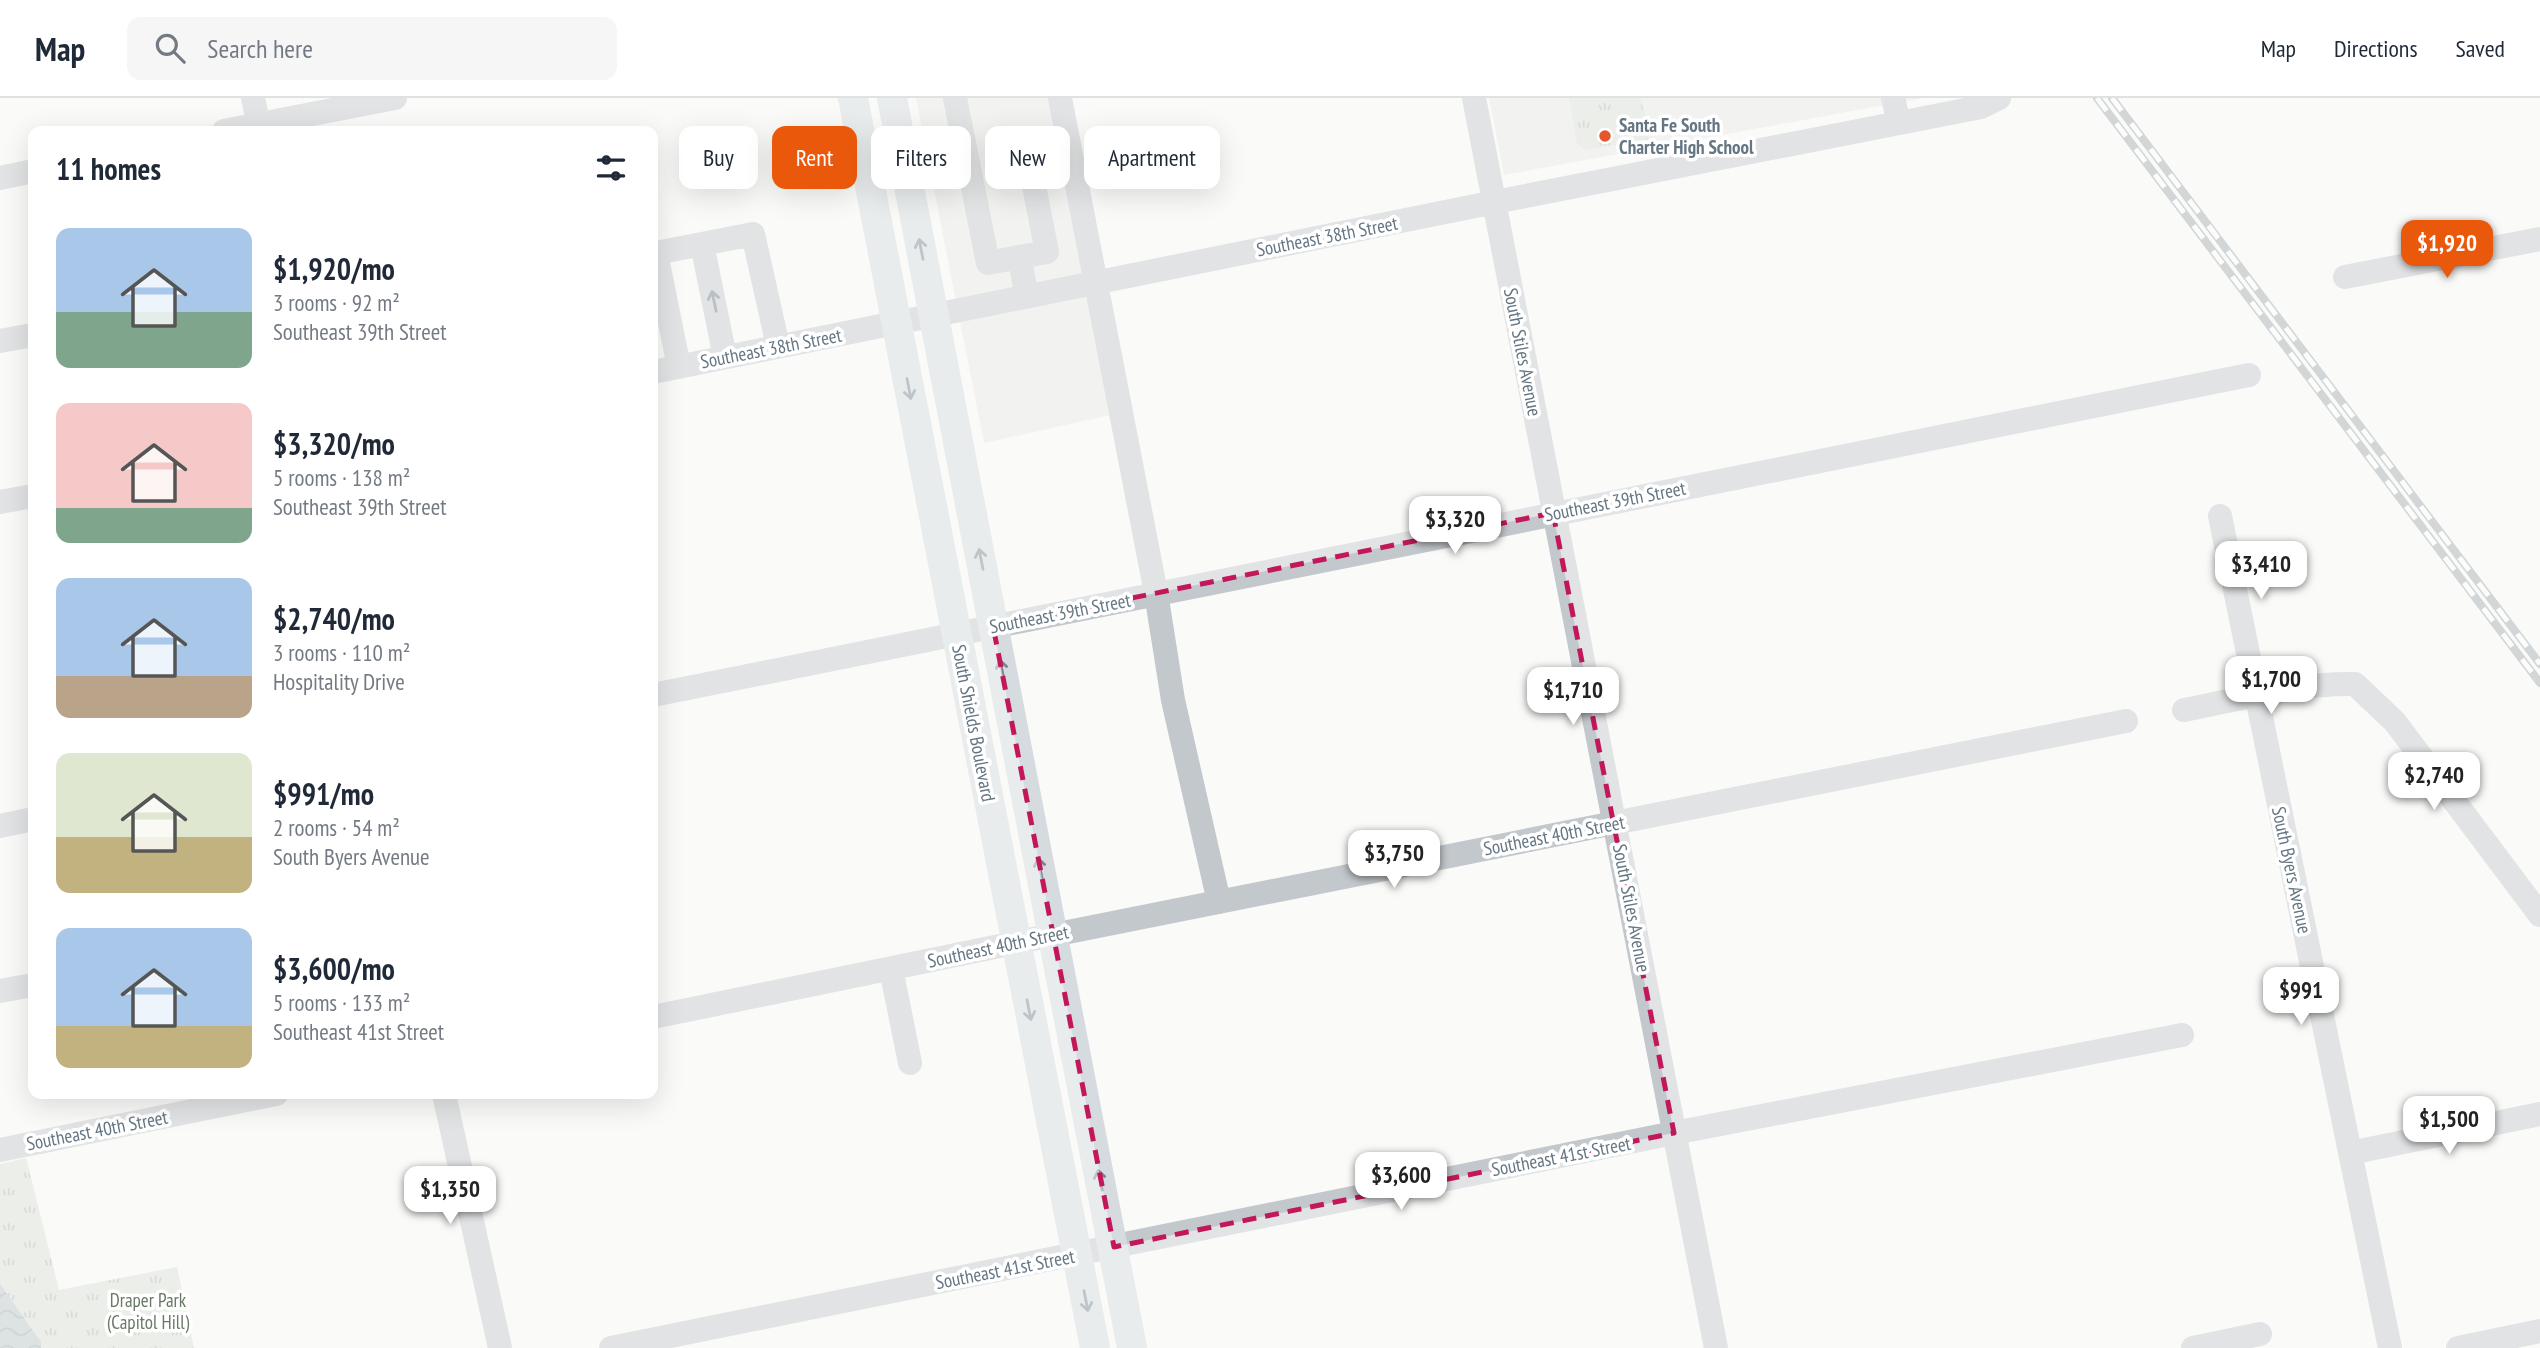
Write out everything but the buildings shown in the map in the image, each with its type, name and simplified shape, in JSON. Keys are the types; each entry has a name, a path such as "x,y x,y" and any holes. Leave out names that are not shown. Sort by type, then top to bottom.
{"main road":[{"name":"South Shields Boulevard","path":"853,98 1095,1348"},
{"name":"South Shields Boulevard","path":"892,98 1132,1348"}],"street":[{"path":"253,98 259,126"},
{"path":"268,126 395,98"},
{"path":"956,98 988,263 1047,252 1035,189"},
{"path":"1060,98 1156,593 1173,701 1219,902"},
{"name":"South Stiles Avenue","path":"1474,98 1716,1348"},
{"path":"1893,98 1899,123"},
{"name":"Southeast 38th Street","path":"658,371 1899,123 1990,100"},
{"path":"0,178 28,172"},
{"path":"658,253 753,234 778,346"},
{"path":"2345,277 2540,239"},
{"path":"702,244 725,357"},
{"path":"1019,257 1027,296"},
{"path":"658,263 679,367"},
{"path":"0,341 28,336"},
{"name":"Southeast 39th Street","path":"658,694 2249,375"},
{"path":"0,502 28,497"},
{"name":"South Byers Avenue","path":"2220,516 2390,1348"},
{"path":"2183,710 2302,685 2355,684 2395,722 2540,915"},
{"name":"Southeast 40th Street","path":"658,1016 2126,721"},
{"path":"0,826 28,820"},
{"path":"891,969 910,1063"},
{"path":"0,991 28,986"},
{"name":"Southeast 41st Street","path":"611,1348 1674,1133 2182,1035"},
{"name":"Southeast 40th Street","path":"0,1150 251,1099"},
{"path":"445,1099 500,1348"},
{"path":"2350,1153 2540,1114"},
{"path":"2458,1348 2540,1331"},
{"path":"2193,1348 2260,1334"}],"highlighted area":[{"path":"1553,513 1674,1133 1114,1247 993,626"}],"shaded area":[{"path":"916,98 1070,98 1084,167 1084,189 1088,189 1133,410 984,443 934,189 971,189 971,126 922,126"},
{"name":"Santa Fe South Charter High School","path":"1489,98 1923,98 1504,175"}],"green space":[{"path":"1569,98 1641,98 1649,139 1585,150 1577,143"},
{"name":"Draper Park (Capitol Hill)","path":"26,1158 59,1290 177,1267 194,1348 0,1348 0,1164"}],"water":[{"path":"0,1284 41,1342 41,1348 0,1348"}],"railway":[{"path":"2097,98 2540,683"},
{"path":"2112,98 2540,664"}],"place":[{"name":"Santa Fe South Charter High School","path":"1605,136"}]}
